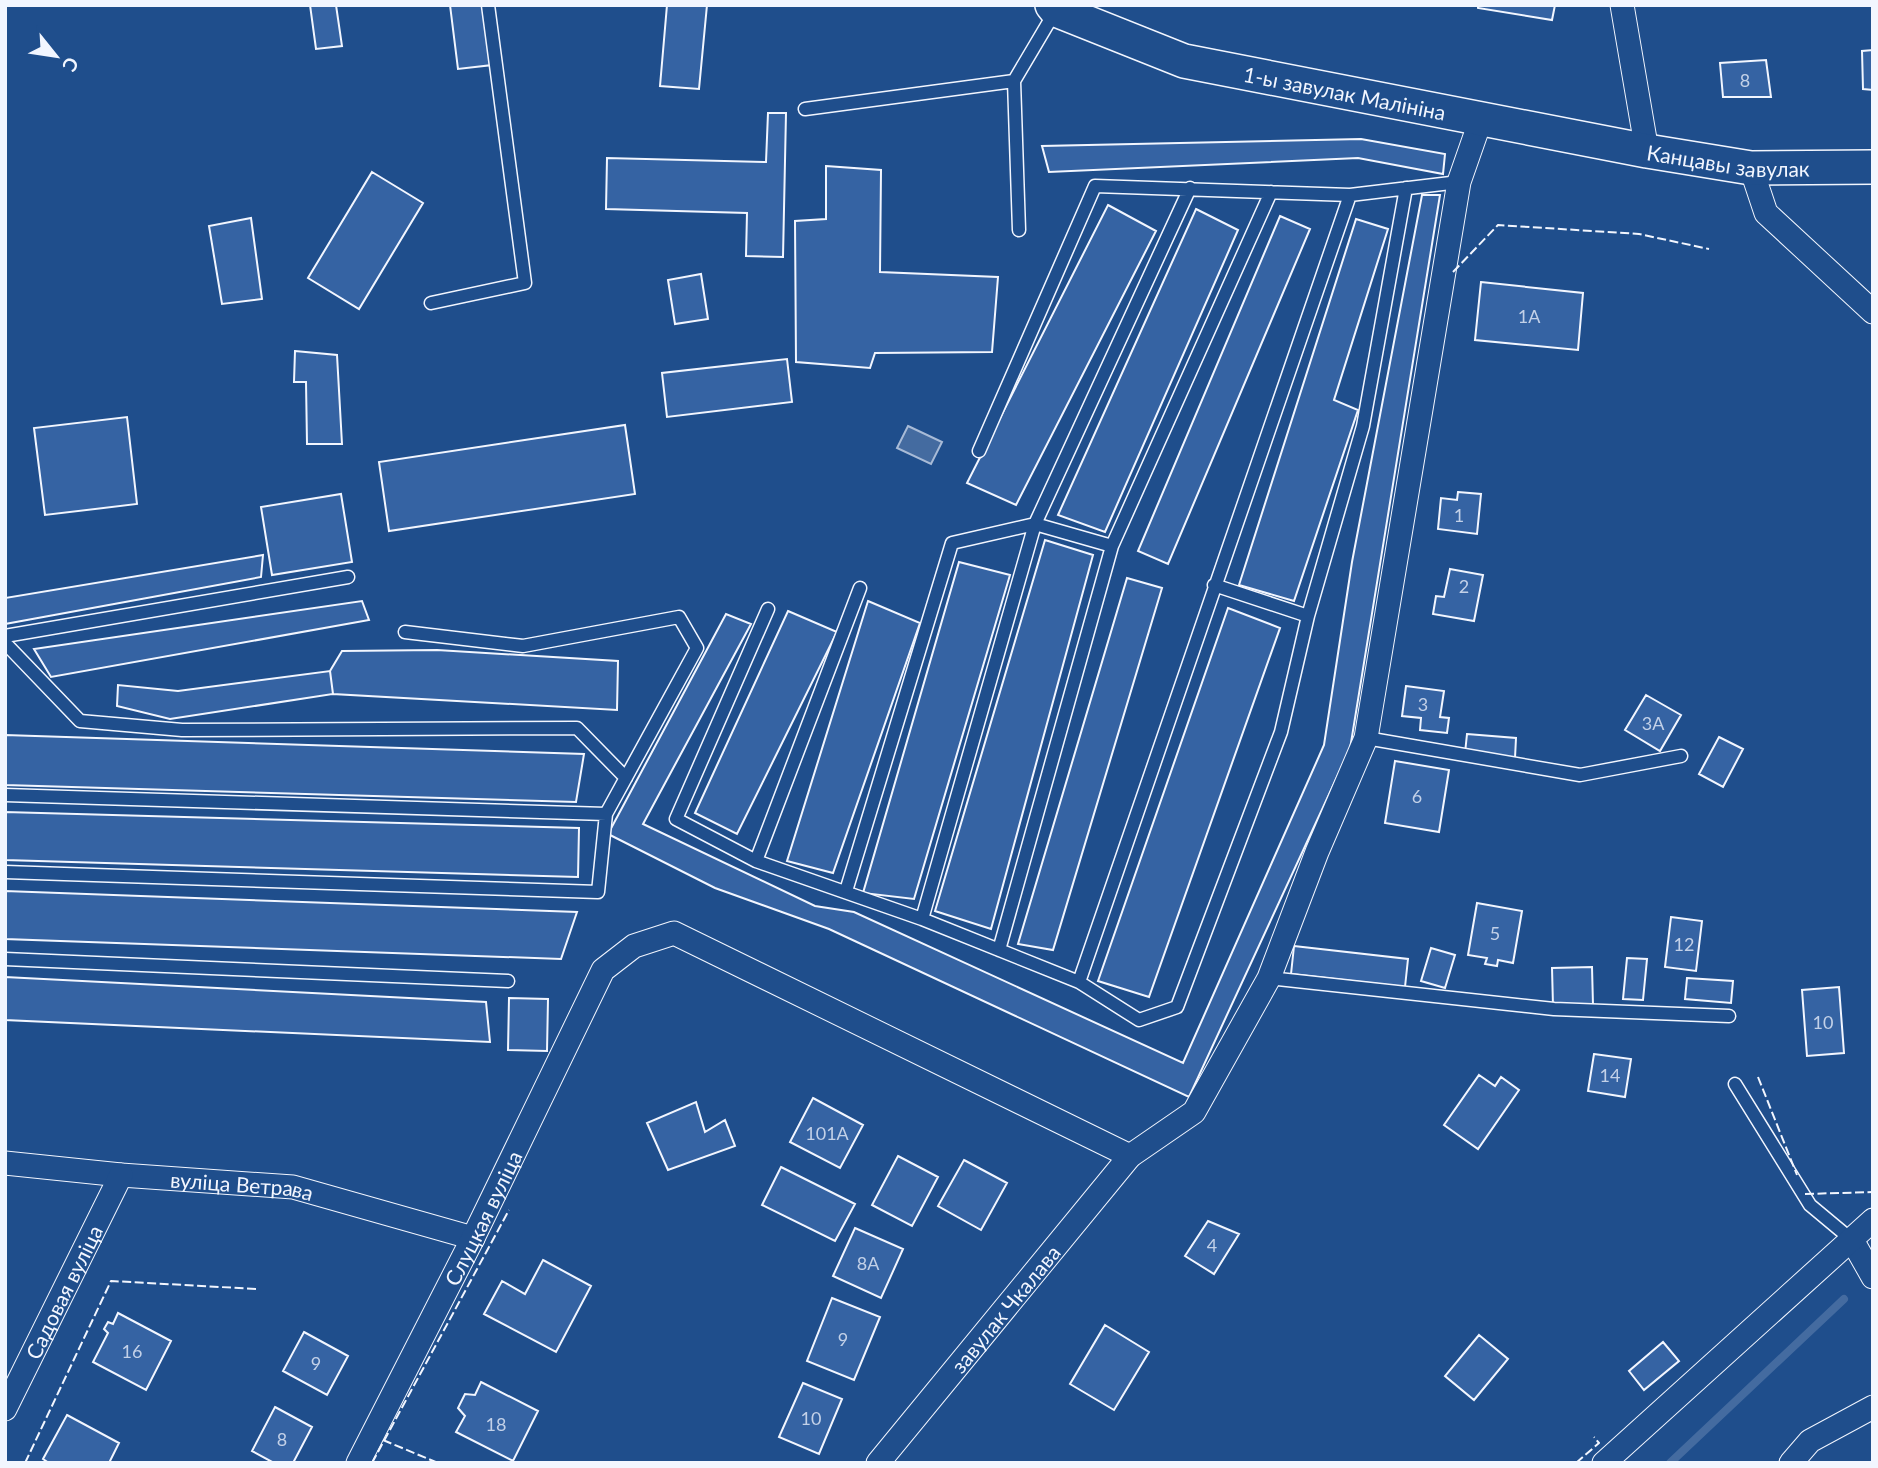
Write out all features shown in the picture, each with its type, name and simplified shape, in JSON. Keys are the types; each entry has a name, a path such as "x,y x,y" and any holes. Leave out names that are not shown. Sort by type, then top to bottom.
{"street":[{"name":"Канцавы завулак","path":"1622,5 1647,151 1751,168 1873,167"},
{"name":"1-ы завулак Малініна","path":"1054,8 1184,61 1647,151"},
{"name":"завулак Чкалава","path":"878,1463 1130,1156 1194,1112 1269,978 1317,852 1366,738 1459,182 1481,118"},
{"path":"1751,168 1766,213 1873,313"},
{"name":"Слуцкая вуліца","path":"358,1463 473,1238 603,970 634,946 674,933 1130,1156"},
{"name":"вуліца Ветрава","path":"5,1163 121,1175 293,1187 473,1238"},
{"name":"Садовая вуліца","path":"5,1409 121,1175"},
{"path":"1604,1463 1873,1220"},
{"path":"1852,1240 1873,1277"},
{"path":"1791,1463 1810,1441 1873,1407"}],"lane":[{"path":"431,303 525,283 488,5"},
{"path":"1019,230 1014,81 1054,8"},
{"path":"805,109 1014,81"},
{"path":"979,451 1095,186 1350,195 1459,182"},
{"path":"922,919 1035,524 1190,188"},
{"path":"768,609 676,819 756,861 922,919 1079,982 1139,1020 1177,1007 1281,732 1308,616 1363,426 1406,188"},
{"path":"999,950 1112,546 1271,192"},
{"path":"1079,982 1350,195"},
{"path":"846,891 952,543 1035,524 1112,546"},
{"path":"5,636 348,577"},
{"path":"1214,585 1308,616"},
{"path":"756,861 860,588"},
{"path":"5,872 598,892 606,814 697,648 679,617 523,646 405,632"},
{"path":"5,643 80,721 182,730 576,728 626,778"},
{"path":"1366,738 1580,775 1681,755"},
{"path":"5,795 606,814"},
{"path":"5,959 508,981"},
{"path":"1269,978 1554,1009 1729,1016"},
{"path":"1735,1084 1810,1205 1852,1240"}],"water":[{"path":"908,426 942,442 931,464 897,448"}],"building":[{"path":"310,5 336,5 342,46 316,49"},
{"path":"450,5 485,5 492,65 458,69"},
{"path":"667,5 707,5 699,89 660,86"},
{"path":"1478,5 1555,5 1552,20 1478,8"},
{"path":"1873,50 1873,90 1863,89 1862,51"},
{"path":"1766,60 1771,97 1723,97 1720,63"},
{"path":"768,113 786,113 783,257 746,256 747,213 606,209 607,158 766,162"},
{"path":"1361,139 1445,154 1443,174 1358,158 1049,172 1042,146"},
{"path":"826,166 881,170 880,272 998,277 992,352 875,353 870,368 796,362 795,221 826,219"},
{"path":"372,172 423,203 359,309 308,278"},
{"path":"1422,195 1440,195 1350,749 1189,1097 829,929 715,888 608,834 726,614 751,624 643,824 815,906 854,912 1183,1063 1324,745 1352,562"},
{"path":"1108,205 1156,231 1016,505 967,483"},
{"path":"1196,209 1238,230 1105,532 1058,515"},
{"path":"1280,216 1310,229 1168,564 1138,551"},
{"path":"251,218 262,299 222,304 209,226"},
{"path":"1356,219 1388,229 1334,400 1358,410 1294,601 1239,585"},
{"path":"701,274 708,319 675,324 668,280"},
{"path":"1481,282 1583,293 1578,350 1475,340"},
{"path":"295,351 337,355 342,444 307,444 306,382 294,382"},
{"path":"787,359 792,402 667,417 662,373"},
{"path":"127,417 137,504 45,515 34,428"},
{"path":"625,425 635,494 389,531 379,462"},
{"path":"1458,492 1481,494 1477,534 1438,529 1441,498 1457,500"},
{"path":"341,494 352,562 272,575 261,507"},
{"path":"1045,540 1093,555 991,929 935,911"},
{"path":"263,555 261,577 5,624 5,598"},
{"path":"959,562 1010,575 914,899 863,893"},
{"path":"1450,569 1483,575 1474,621 1433,614 1436,596 1444,597"},
{"path":"1127,578 1162,588 1053,950 1018,944"},
{"path":"362,601 369,620 51,677 34,649"},
{"path":"868,601 920,623 833,873 787,861"},
{"path":"1228,608 1280,628 1149,997 1098,981"},
{"path":"788,611 837,632 737,834 695,813"},
{"path":"437,650 618,661 617,710 333,694 330,671 342,651"},
{"path":"330,671 333,694 170,719 117,706 118,685 178,691"},
{"path":"1406,686 1444,691 1440,717 1449,718 1447,733 1420,730 1421,718 1402,716"},
{"path":"1646,695 1681,715 1660,751 1625,730"},
{"path":"1467,734 1516,738 1515,758 1465,753"},
{"path":"5,735 584,754 576,802 5,785"},
{"path":"1719,737 1743,749 1723,787 1699,774"},
{"path":"1395,761 1449,770 1439,832 1385,823"},
{"path":"5,812 579,828 578,877 5,860"},
{"path":"5,891 577,912 561,959 5,939"},
{"path":"1477,903 1522,911 1513,963 1498,960 1497,966 1485,964 1487,958 1468,955"},
{"path":"1671,917 1702,921 1696,971 1665,967"},
{"path":"1294,946 1408,959 1405,987 1291,974"},
{"path":"1431,948 1455,955 1445,988 1421,981"},
{"path":"1627,958 1647,959 1643,1000 1623,999"},
{"path":"1592,967 1593,1005 1553,1006 1552,968"},
{"path":"5,977 486,1002 490,1042 5,1020"},
{"path":"1687,978 1733,981 1731,1003 1685,999"},
{"path":"1839,987 1844,1053 1807,1056 1802,990"},
{"path":"509,998 548,999 547,1051 508,1050"},
{"path":"1594,1054 1631,1059 1625,1097 1588,1091"},
{"path":"1479,1075 1495,1086 1501,1077 1519,1090 1478,1149 1444,1125"},
{"path":"813,1098 863,1125 840,1168 790,1142"},
{"path":"696,1102 705,1132 725,1120 735,1146 668,1170 647,1123"},
{"path":"898,1156 938,1177 912,1226 872,1205"},
{"path":"964,1160 1007,1183 981,1230 938,1206"},
{"path":"781,1167 855,1204 835,1241 762,1205"},
{"path":"1208,1221 1239,1234 1214,1274 1185,1256"},
{"path":"855,1228 903,1249 881,1298 833,1276"},
{"path":"543,1260 591,1286 556,1352 484,1314 502,1281 525,1294"},
{"path":"832,1298 880,1317 854,1380 807,1361"},
{"path":"118,1313 171,1341 146,1390 93,1362 108,1333 104,1329 108,1322 113,1324"},
{"path":"1105,1325 1149,1352 1114,1410 1070,1384"},
{"path":"304,1332 348,1356 327,1395 283,1371"},
{"path":"1479,1335 1508,1359 1474,1400 1445,1376"},
{"path":"1663,1342 1679,1361 1644,1390 1629,1371"},
{"path":"481,1382 538,1411 513,1461 456,1432 465,1416 458,1408 465,1394 475,1395"},
{"path":"803,1383 842,1399 819,1454 779,1437"},
{"path":"275,1407 312,1427 293,1463 274,1463 252,1451"},
{"path":"67,1415 119,1443 109,1463 49,1463 43,1459"}],"waterway":[{"path":"1670,1463 1844,1299"}],"fence":[{"path":"1453,272 1498,225 1639,234 1709,249"},
{"path":"1758,1077 1797,1175"},
{"path":"1805,1194 1873,1192"},
{"path":"372,1463 509,1210"},
{"path":"25,1463 111,1281 256,1289"},
{"path":"1576,1463 1599,1443 1594,1437"},
{"path":"383,1440 438,1463"}]}
